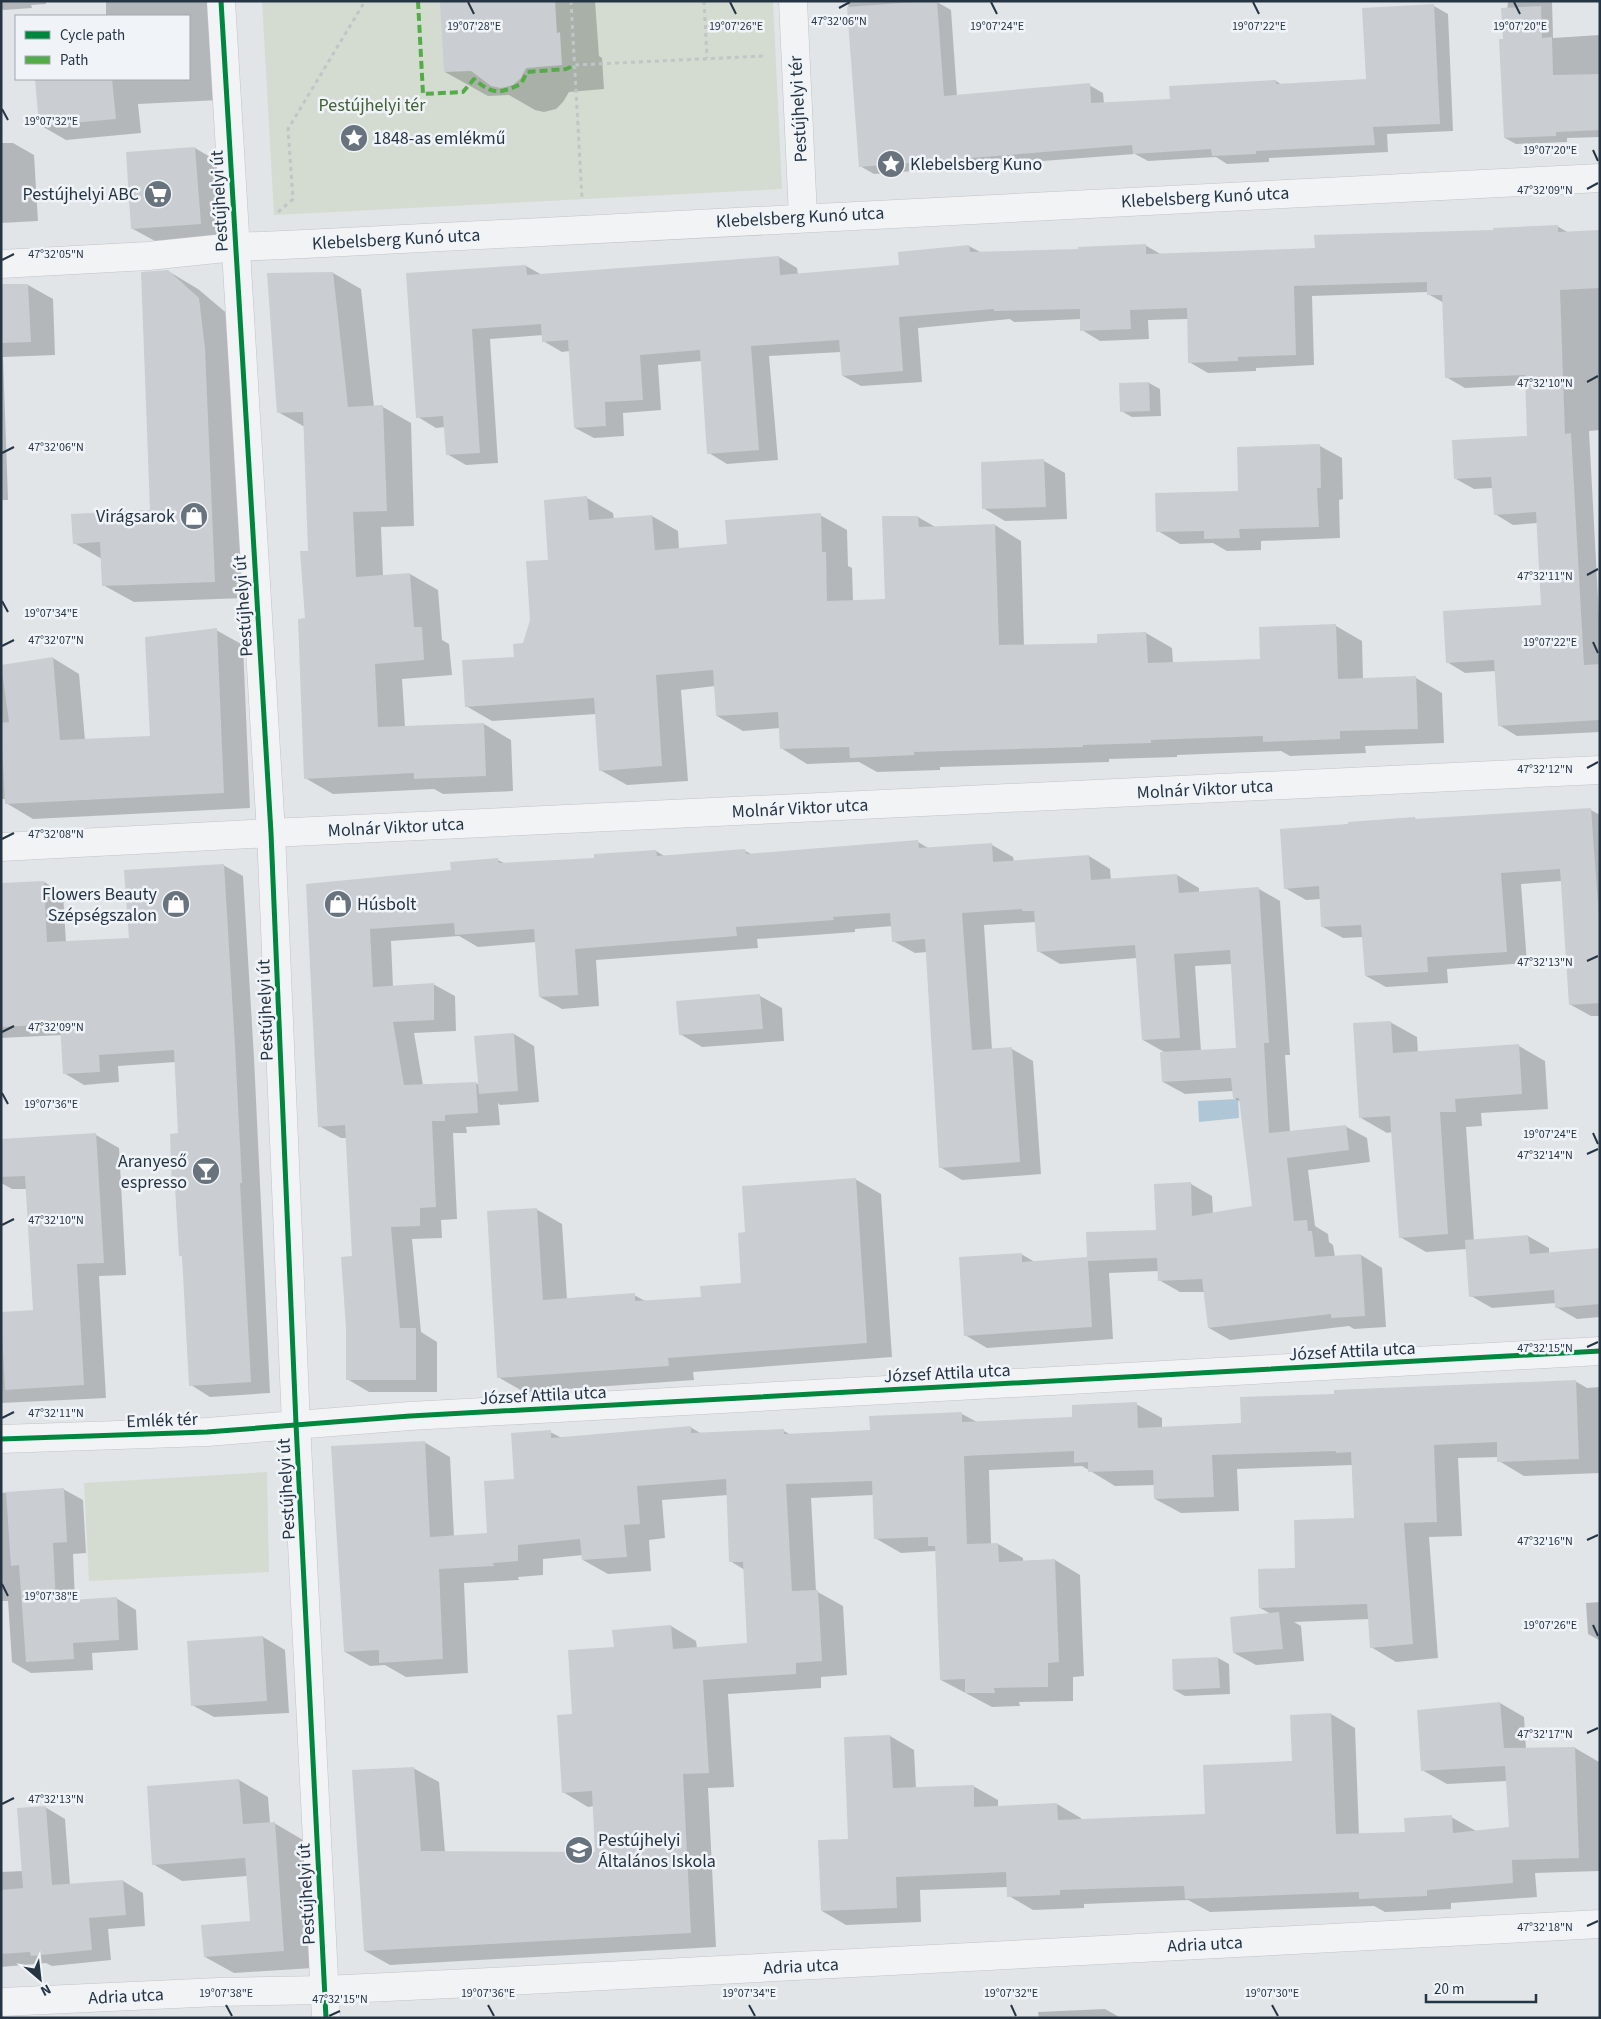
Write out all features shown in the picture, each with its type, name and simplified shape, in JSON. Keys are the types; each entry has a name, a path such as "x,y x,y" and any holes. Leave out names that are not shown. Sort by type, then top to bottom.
{"street":[{"name":"Pestújhelyi út","path":"221,1 271,833 296,1424 326,2018"},
{"name":"Pestújhelyi tér","path":"792,1 803,217"},
{"name":"Klebelsberg Kunó utca","path":"1,264 148,256 235,248 803,217 1600,178"},
{"name":"Molnár Viktor utca","path":"1,847 1600,770"},
{"name":"József Attila utca","path":"296,1424 1600,1351"},
{"name":"Emlék tér","path":"1,1439 207,1432 296,1424"},
{"name":"Adria utca","path":"1,2002 219,1992 324,1990 1600,1924"}],"path":[{"path":"235,248 293,199 288,129 365,1"},
{"path":"571,1 584,229"},
{"path":"704,1 706,58"},
{"path":"575,65 760,55 796,65"}],"green space":[{"name":"Pestújhelyi tér","path":"262,1 773,1 782,189 274,215"},
{"path":"267,1472 269,1572 89,1581 84,1483"}],"water":[{"path":"1238,1099 1239,1118 1199,1122 1198,1101"}],"building":[{"path":"440,1 555,1 557,33 560,32 562,65 526,68 521,78 513,85 501,88 491,86 471,71 444,72"},
{"path":"937,1 944,96 1090,83 1091,103 1170,99 1169,86 1276,80 1276,84 1366,79 1362,8 1434,4 1440,124 1373,127 1375,145 1256,151 1256,154 1212,156 1211,149 1133,154 1132,145 859,167 847,7"},
{"path":"1541,6 1542,38 1552,37 1553,75 1600,74 1600,130 1556,132 1556,136 1504,138 1499,39 1503,39 1501,8"},
{"path":"35,80 112,80 116,119 39,126"},
{"path":"195,147 201,224 131,229 126,152"},
{"path":"1558,225 1558,232 1600,230 1600,288 1560,290 1565,434 1571,433 1584,665 1600,664 1600,720 1498,726 1494,660 1446,663 1443,611 1541,605 1536,512 1494,515 1491,477 1454,479 1452,440 1527,436 1525,375 1445,378 1442,295 1427,295 1427,282 1294,286 1296,355 1238,357 1238,361 1188,363 1187,308 1130,310 1131,329 1080,331 1080,309 994,311 994,309 899,317 903,371 842,376 839,340 751,346 759,450 707,454 700,350 640,355 643,400 605,402 606,426 574,428 568,340 542,342 541,324 472,329 480,453 446,455 443,416 416,418 406,273 526,265 527,275 779,256 780,275 899,265 898,252 969,245 970,252 1078,249 1078,247 1146,244 1146,254 1315,248 1314,235 1493,230 1493,228"},
{"path":"168,270 199,298 205,348 215,582 102,586 100,542 73,544 71,514 150,510 141,272"},
{"path":"333,272 348,407 383,405 387,511 353,512 356,577 410,573 414,627 422,627 424,660 375,664 378,727 484,723 486,776 414,779 414,773 304,779 298,619 305,618 300,551 308,551 303,412 277,413 267,273"},
{"path":"1,284 28,284 31,342 1,343"},
{"path":"1149,382 1150,411 1120,412 1119,383"},
{"path":"1320,444 1321,488 1317,488 1319,527 1239,529 1240,538 1204,539 1204,531 1156,532 1155,493 1238,491 1237,447"},
{"path":"1044,459 1046,507 982,509 981,462"},
{"path":"587,496 589,520 652,515 655,550 727,544 725,520 821,513 822,552 826,552 827,601 885,599 882,516 918,516 919,527 995,524 999,645 1097,643 1097,634 1146,632 1148,663 1260,659 1259,627 1336,624 1338,679 1416,676 1418,729 1340,731 1340,739 1263,742 1263,736 1151,740 1151,743 914,752 914,755 850,758 849,747 780,749 778,712 716,716 713,670 656,675 662,766 599,771 594,698 465,707 462,660 514,657 513,644 523,643 530,620 526,561 548,560 544,500"},
{"path":"217,628 224,793 5,804 1,723 9,722 1,665 53,657 60,740 150,736 145,637"},
{"path":"1591,808 1600,931 1600,1003 1569,1005 1560,869 1501,873 1507,952 1427,957 1428,972 1365,976 1361,925 1321,927 1319,886 1284,889 1280,829 1415,817 1415,819"},
{"path":"918,840 919,848 992,843 993,862 1089,855 1091,880 1177,874 1179,893 1259,887 1269,1043 1264,1043 1269,1133 1346,1125 1349,1150 1287,1158 1294,1221 1307,1220 1308,1231 1312,1231 1315,1257 1361,1254 1365,1316 1331,1318 1331,1314 1208,1328 1202,1279 1158,1281 1157,1258 1088,1261 1092,1327 964,1336 959,1257 1022,1253 1022,1262 1087,1257 1086,1232 1156,1230 1154,1184 1191,1182 1192,1216 1252,1206 1239,1098 1233,1098 1231,1078 1162,1082 1160,1052 1236,1048 1230,950 1174,954 1180,1038 1142,1040 1135,945 1037,952 1034,911 1022,911 1022,909 962,913 972,1050 1012,1047 1020,1162 939,1168 925,939 892,942 890,913 833,917 834,920 736,927 737,936 575,949 578,995 539,997 534,929 455,935 454,923 370,929 373,987 434,983 434,1020 393,1022 404,1085 476,1082 478,1113 445,1115 445,1121 432,1121 436,1207 420,1208 420,1226 391,1227 400,1328 416,1328 416,1380 346,1380 346,1328 341,1257 352,1256 345,1125 318,1127 306,884 451,870 450,862 498,858 499,863 594,858 594,854 656,850 657,856 745,849 746,854"},
{"path":"224,864 235,1046 242,1183 240,1183 251,1382 189,1386 182,1256 179,1256 175,1187 172,1188 170,1134 178,1133 174,1050 99,1055 100,1072 63,1074 60,1024 1,1027 1,883 44,881 47,942 129,938 124,870"},
{"path":"760,994 763,1029 679,1035 676,1001"},
{"path":"1391,1021 1393,1053 1519,1044 1522,1094 1455,1099 1456,1112 1440,1112 1448,1234 1399,1238 1390,1116 1359,1118 1353,1023"},
{"path":"514,1033 518,1091 479,1094 474,1036"},
{"path":"96,1133 104,1263 77,1264 84,1385 5,1390 1,1312 33,1310 25,1176 1,1177 1,1139"},
{"path":"856,1178 867,1343 668,1358 669,1366 497,1378 487,1211 537,1208 543,1300 635,1293 635,1301 701,1297 700,1286 741,1283 738,1233 745,1232 742,1186"},
{"path":"1528,1235 1530,1254 1600,1248 1600,1304 1555,1308 1554,1290 1469,1297 1465,1240"},
{"path":"1576,1380 1579,1459 1497,1462 1497,1442 1434,1445 1437,1522 1404,1523 1413,1644 1370,1648 1367,1604 1259,1608 1258,1569 1295,1568 1294,1520 1354,1518 1351,1452 1212,1455 1214,1497 1154,1499 1153,1470 1088,1472 1088,1462 1074,1463 1074,1451 964,1456 967,1544 998,1543 999,1562 1055,1559 1059,1662 1048,1663 1048,1687 994,1688 995,1693 965,1693 965,1679 940,1680 935,1546 928,1546 928,1537 874,1539 872,1481 786,1484 792,1591 818,1590 822,1661 796,1663 796,1674 703,1680 709,1773 683,1774 691,1933 364,1951 352,1770 414,1767 421,1851 595,1852 592,1791 562,1793 557,1715 572,1714 568,1650 614,1647 612,1630 671,1625 673,1649 747,1643 743,1562 729,1562 726,1479 637,1486 640,1524 624,1525 627,1557 582,1560 580,1539 518,1545 518,1561 493,1563 494,1566 439,1569 443,1659 379,1663 379,1650 344,1652 331,1446 425,1441 430,1537 487,1533 484,1481 514,1479 511,1433 551,1430 551,1438 691,1426 691,1433 784,1429 784,1434 870,1430 869,1416 962,1412 962,1422 1072,1417 1072,1405 1137,1402 1138,1428 1241,1423 1240,1397 1334,1394 1334,1390"},
{"path":"64,1488 67,1542 53,1543 56,1601 117,1597 119,1640 73,1643 74,1659 26,1662 19,1565 11,1566 6,1492"},
{"path":"1279,1612 1283,1649 1233,1653 1230,1617"},
{"path":"263,1636 267,1701 191,1706 187,1641"},
{"path":"1218,1657 1220,1688 1173,1690 1172,1659"},
{"path":"1500,1702 1504,1748 1575,1747 1579,1858 1512,1860 1513,1883 1427,1890 1427,1896 1359,1899 1359,1892 1185,1899 1184,1886 1060,1890 1060,1895 1007,1897 1006,1872 896,1877 897,1908 821,1911 818,1840 848,1839 844,1737 890,1735 893,1788 974,1785 974,1807 1057,1803 1058,1820 1205,1814 1203,1765 1292,1761 1290,1715 1331,1713 1336,1834 1405,1832 1404,1818 1452,1815 1453,1833 1509,1827 1505,1766 1421,1771 1417,1710"},
{"path":"239,1779 243,1824 275,1822 284,1951 204,1957 201,1925 250,1921 245,1858 152,1865 147,1786"},
{"path":"46,1806 52,1885 123,1880 126,1915 89,1918 92,1950 31,1956 30,1952 1,1954 1,1890 23,1888 17,1808"}],"marked path":[{"path":"418,1 423,94 463,92 474,79 491,90 507,90 521,84 527,72 566,69 575,65"}],"cycle path":[{"path":"221,1 271,833 296,1424 326,2018"},
{"path":"1,1439 207,1432 410,1416 1600,1351"}],"place":[{"name":"1848-as emlékmű","path":"354,138"},
{"name":"Klebelsberg Kuno","path":"891,164"},
{"name":"Pestújhelyi ABC","path":"158,194"},
{"name":"Virágsarok","path":"194,516"},
{"name":"Flowers Beauty Szépségszalon","path":"176,904"},
{"name":"Húsbolt","path":"338,904"},
{"name":"Aranyeső espresso","path":"206,1171"},
{"name":"Pestújhelyi Általános Iskola","path":"579,1850"}]}
